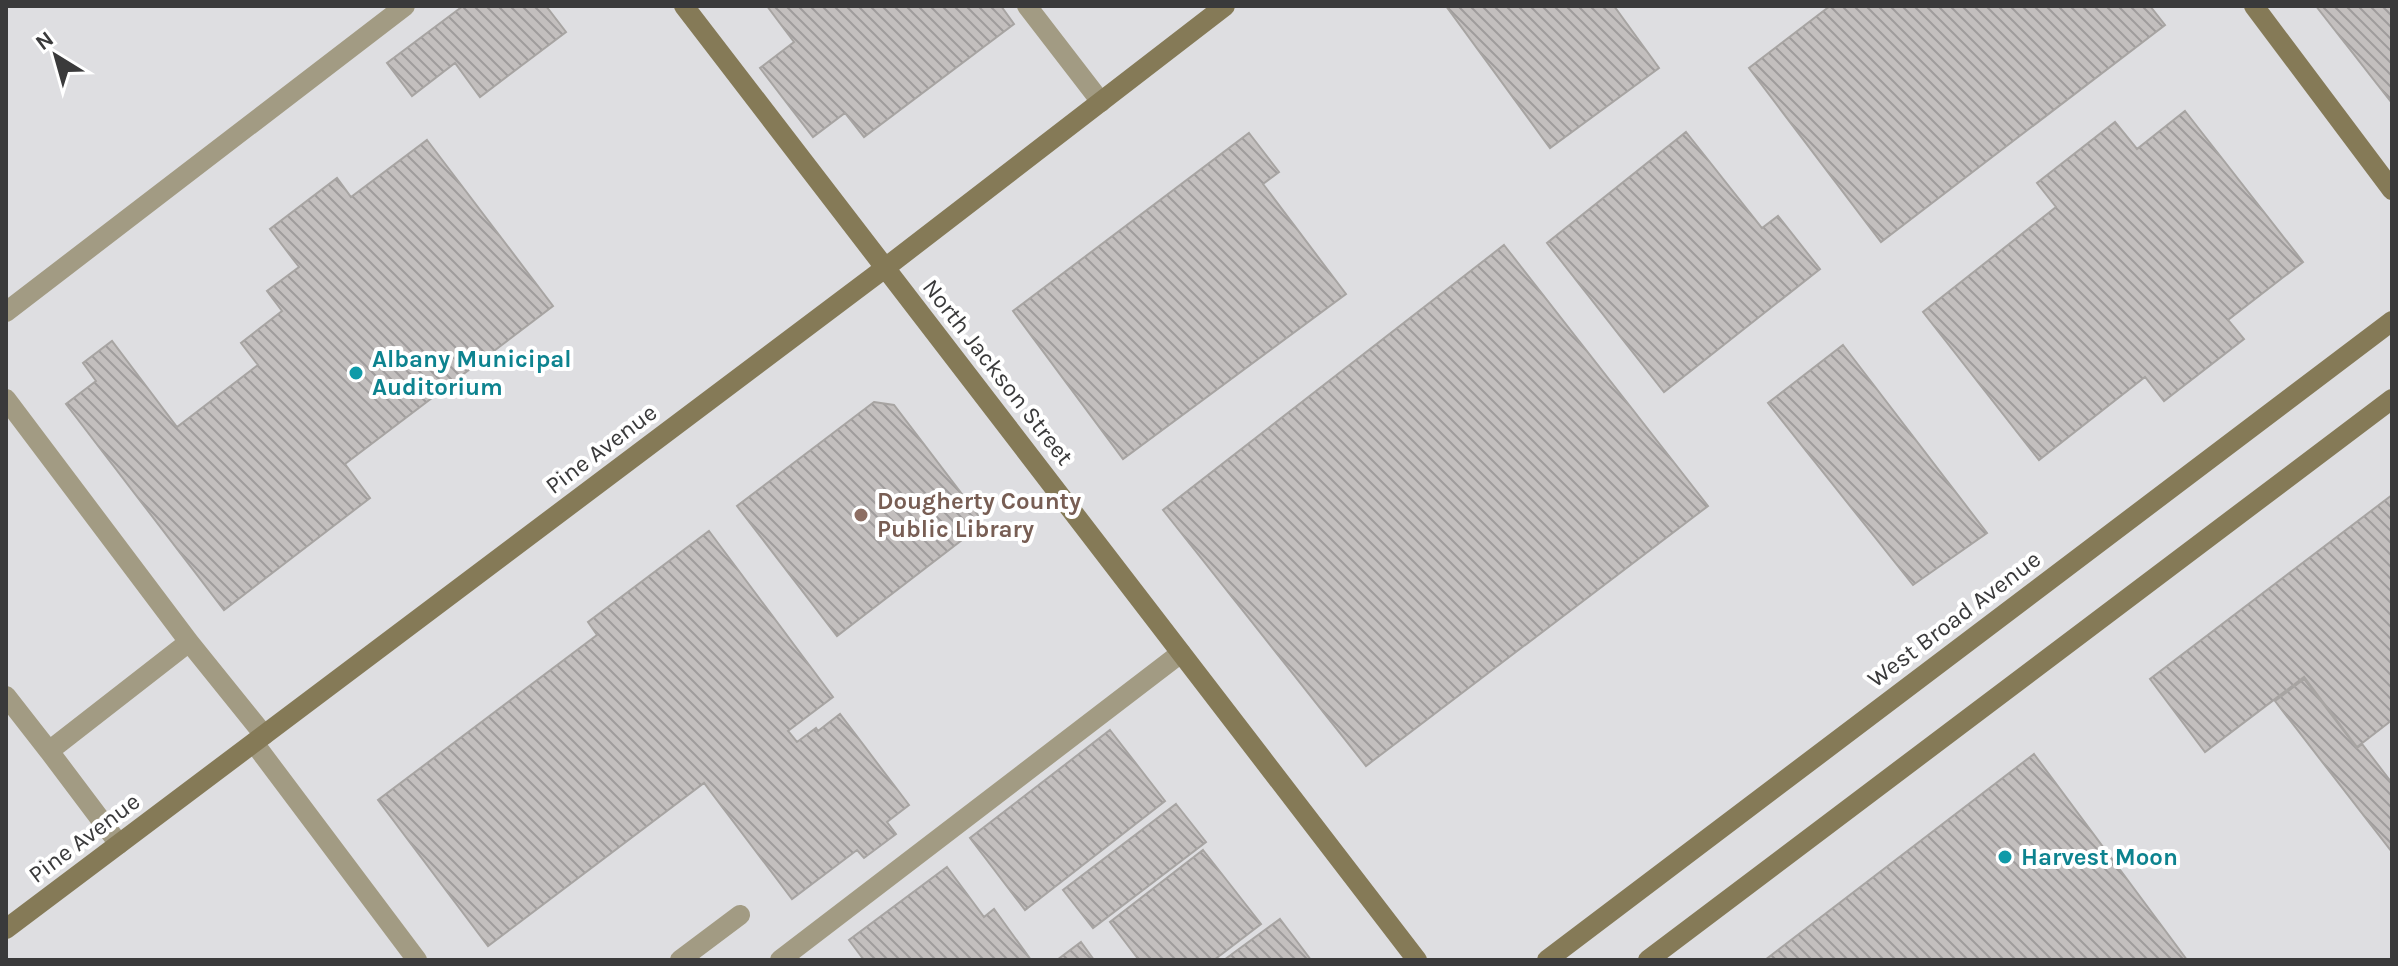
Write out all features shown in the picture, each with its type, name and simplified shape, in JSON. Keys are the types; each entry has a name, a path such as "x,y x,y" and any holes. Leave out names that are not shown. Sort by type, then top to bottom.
{"main road":[{"name":"North Jackson Street","path":"684,6 1417,960"},
{"name":"Pine Avenue","path":"6,929 885,268 1225,6"},
{"path":"2254,6 2392,190"},
{"name":"West Broad Avenue","path":"1547,960 2392,321"},
{"path":"1648,960 2392,399"}],"lane":[{"path":"6,312 405,6"},
{"path":"1027,6 1101,102"},
{"path":"6,399 189,642 417,960"},
{"path":"49,751 189,642"},
{"path":"780,960 1181,653"},
{"path":"6,696 119,844"},
{"path":"680,960 740,915"}],"building":[{"path":"463,6 546,6 566,32 480,97 455,63 412,96 387,63"},
{"path":"767,6 1001,6 1014,24 864,137 845,113 813,137 760,68 794,42"},
{"path":"1446,6 1614,6 1659,68 1550,148"},
{"path":"1830,6 2150,6 2165,25 1881,242 1749,68"},
{"path":"2316,6 2392,6 2392,103"},
{"path":"2185,111 2303,262 2228,320 2244,339 2164,401 2145,377 2039,460 1923,312 2056,207 2037,183 2115,122 2137,149"},
{"path":"1686,132 1762,228 1778,216 1820,269 1664,392 1547,243"},
{"path":"1249,133 1279,172 1263,184 1346,294 1123,459 1013,311"},
{"name":"Albany Municipal Auditorium","path":"427,140 553,306 345,464 370,498 224,610 66,404 96,381 83,363 112,341 177,427 258,365 241,343 282,311 267,291 299,267 270,229 337,178 351,197"},
{"path":"1504,245 1708,506 1366,766 1163,510"},
{"path":"1843,345 1987,533 1913,585 1768,403"},
{"name":"Dougherty County Public Library","path":"874,402 894,405 984,523 837,636 737,506"},
{"path":"2392,495 2392,720 2357,747 2304,677 2205,752 2150,679"},
{"path":"709,531 833,697 788,731 797,742 840,714 909,805 887,822 896,834 864,858 857,850 792,899 704,783 488,946 378,800 597,635 588,622"},
{"path":"2304,679 2357,748 2362,744 2392,783 2392,852 2275,701"},
{"path":"1110,730 1165,801 1025,910 970,838"},
{"name":"Harvest Moon","path":"2034,754 2187,960 1765,960"},
{"path":"1176,804 1206,842 1093,928 1063,890"},
{"path":"1203,850 1261,924 1214,960 1139,960 1110,922"},
{"path":"947,867 984,917 994,909 1031,960 864,960 849,940"},
{"path":"1280,919 1311,960 1224,960"},
{"path":"1081,942 1094,960 1057,960"}],"place":[{"name":"Albany Municipal Auditorium","path":"356,373"},
{"name":"Dougherty County Public Library","path":"861,515"},
{"name":"Harvest Moon","path":"2005,857"}]}
